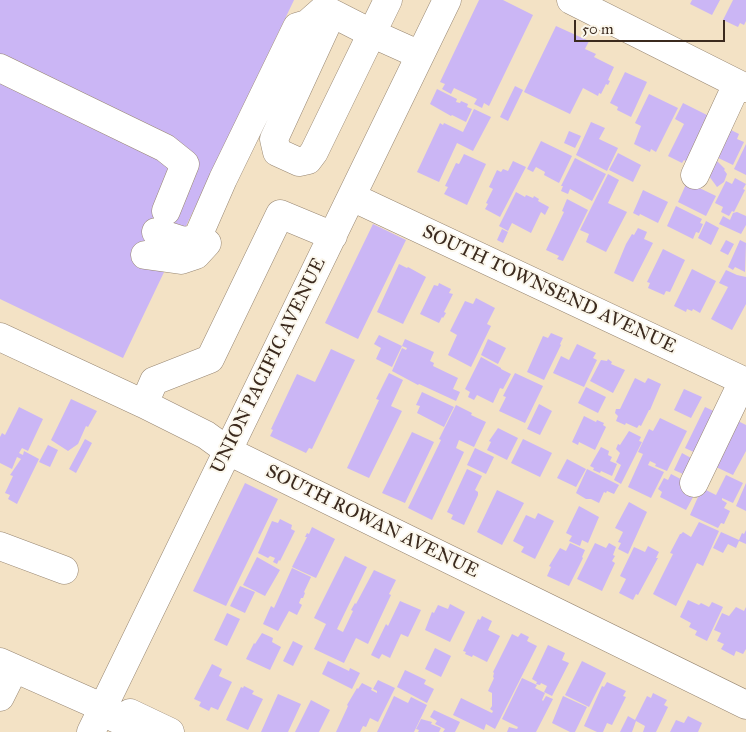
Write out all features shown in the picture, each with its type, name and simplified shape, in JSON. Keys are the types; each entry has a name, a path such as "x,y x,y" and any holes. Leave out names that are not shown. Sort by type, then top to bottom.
{"street":[{"path":"322,11 274,139 277,152 299,162 308,160 314,152 388,0"},
{"name":"UNION PACIFIC AVENUE","path":"91,732 447,0"},
{"path":"571,0 742,86 696,175"},
{"path":"322,11 420,56"},
{"path":"0,68 165,148 185,164 156,233 181,260 196,255 208,241 306,32 322,11"},
{"name":"SOUTH TOWNSEND AVENUE","path":"352,197 745,381"},
{"path":"144,404 154,382 210,359 280,214 333,236"},
{"name":"SOUTH ROWAN AVENUE","path":"0,337 144,404 206,435 228,451 746,705"},
{"path":"694,483 745,381"},
{"path":"0,546 64,570"},
{"path":"0,697 7,665 104,708 115,718 145,732"},
{"path":"104,708 120,708 170,732"}],"building":[{"path":"0,0 294,0 123,358 0,299"},
{"path":"479,0 503,0 533,15 489,106 484,103 482,108 474,104 477,99 454,88 451,94 442,89 445,84 440,82"},
{"path":"692,0 720,0 712,15 690,4"},
{"path":"733,0 746,0 746,21 744,25 740,23 738,27 723,20"},
{"path":"556,26 589,41 585,49 596,54 594,57 614,67 608,80 610,81 608,85 606,84 601,94 599,93 598,96 583,88 570,114 524,92"},
{"path":"625,72 647,82 631,117 617,110 618,107 610,103"},
{"path":"515,86 523,90 508,121 500,117"},
{"path":"437,89 457,99 456,102 460,103 461,101 468,104 467,107 472,109 466,122 430,104"},
{"path":"649,94 678,108 656,152 651,149 650,152 634,144 641,126 635,123"},
{"path":"683,103 713,118 691,164 684,160 682,163 668,156 684,124 675,119"},
{"path":"474,109 491,117 473,151 457,143 439,182 417,172 440,123 463,132"},
{"path":"591,122 605,128 599,139 618,148 607,171 576,155"},
{"path":"731,130 739,134 737,139 744,142 733,165 710,154"},
{"path":"569,131 581,136 575,148 564,143"},
{"path":"541,141 572,156 559,183 544,175 545,172 536,167 533,172 527,169"},
{"path":"746,144 746,175 734,169"},
{"path":"618,153 641,165 633,182 609,170"},
{"path":"464,154 486,164 467,205 444,194 448,187 445,186 456,163 459,164"},
{"path":"575,158 606,174 592,201 570,189 568,194 561,191 563,186 561,186"},
{"path":"513,161 526,167 500,217 485,209 493,189 489,187 497,170 501,172 503,169 508,171"},
{"path":"717,161 727,174 724,182 717,187 709,176 710,165"},
{"path":"608,174 619,180 608,203 627,212 606,252 586,242 589,234 580,230"},
{"path":"735,178 746,184 734,212 732,211 729,216 721,212 723,207 715,203 726,181 732,184"},
{"path":"687,182 716,196 706,216 678,202"},
{"path":"643,190 668,202 658,223 640,214 639,216 633,213"},
{"path":"516,192 525,197 526,195 533,198 534,196 539,199 538,201 549,207 545,215 541,212 531,233 512,223 508,231 499,226"},
{"path":"567,199 588,210 563,261 557,259 559,256 546,250 564,212 562,211"},
{"path":"676,206 702,219 700,223 703,224 699,233 696,232 693,239 667,226"},
{"path":"737,212 746,216 746,225 741,234 719,224 723,216 730,220 733,213"},
{"path":"706,221 719,228 711,245 698,238"},
{"path":"373,224 406,240 358,339 325,323"},
{"path":"638,228 647,232 644,239 653,243 633,282 614,273 626,244"},
{"path":"502,229 508,232 503,243 497,240"},
{"path":"726,240 734,244 728,255 720,251"},
{"path":"740,240 746,243 745,272 735,267 733,270 728,267"},
{"path":"663,249 685,260 670,292 666,291 664,295 648,288 650,283 647,282"},
{"path":"399,264 426,277 403,324 377,312"},
{"path":"692,269 716,281 700,313 693,309 692,311 687,309 686,312 674,306"},
{"path":"726,270 746,277 746,304 732,330 711,319 728,287 719,283"},
{"path":"439,283 451,289 449,293 453,294 444,312 446,313 439,323 420,314 434,285 438,286"},
{"path":"476,298 495,308 487,324 491,326 471,367 448,355 457,335 450,331 465,301 473,304"},
{"path":"551,333 563,338 544,380 527,372 543,336 548,338"},
{"path":"379,335 402,346 392,367 376,359 381,348 374,344"},
{"path":"405,339 434,352 430,361 434,363 433,366 458,378 453,389 460,392 456,401 418,385 392,371 402,348 406,350 407,348 402,346"},
{"path":"488,339 506,348 498,364 481,355"},
{"path":"577,344 596,353 593,358 597,360 584,387 553,373 561,356 569,360"},
{"path":"331,349 355,360 312,449 309,448 306,453 270,436 273,430 271,429 297,374 315,382"},
{"path":"481,357 511,374 503,389 500,388 493,403 477,395 474,400 468,397 470,392 465,389"},
{"path":"608,359 612,362 611,364 625,370 613,393 590,381 601,360 607,361"},
{"path":"389,373 403,380 391,406 402,411 369,478 347,468 379,400 376,399"},
{"path":"515,373 543,386 525,423 499,411 506,397 503,396"},
{"path":"635,378 645,383 648,378 661,384 650,410 641,426 639,425 637,428 616,421 618,416 615,413 616,409 620,409"},
{"path":"586,387 606,397 598,413 578,403"},
{"path":"684,389 702,397 691,418 674,410"},
{"path":"422,392 454,407 444,427 417,413 420,406 416,405"},
{"path":"71,399 97,411 88,427 86,426 78,444 68,451 51,440"},
{"path":"539,404 552,411 540,435 527,429"},
{"path":"456,405 486,422 474,447 459,440 456,448 464,452 432,520 408,508"},
{"path":"19,407 43,419 28,451 22,448 19,453 23,455 24,451 39,459 17,504 8,499 10,495 5,493 13,476 10,475 21,459 17,457 12,469 0,463 0,437 2,433 5,435"},
{"path":"705,407 720,414 700,455 685,448"},
{"path":"584,416 596,422 597,420 604,423 603,425 606,427 595,450 579,442 578,445 572,442"},
{"path":"660,418 687,431 667,471 655,466 656,464 650,461 648,465 664,472 651,498 628,487 643,454 638,452 649,429 653,431"},
{"path":"736,420 746,425 746,451 733,475 714,466"},
{"path":"498,428 518,438 507,460 487,450 491,442 489,441"},
{"path":"629,431 641,437 639,441 642,442 621,484 614,480 621,465 616,462 620,453 616,449"},
{"path":"412,432 434,442 405,503 382,493"},
{"path":"85,439 92,443 76,473 69,469"},
{"path":"523,439 552,453 540,477 511,463"},
{"path":"48,445 58,450 50,467 39,462"},
{"path":"601,447 609,451 608,455 612,457 610,461 617,464 612,476 593,470 594,468 590,466"},
{"path":"475,448 494,457 486,474 467,465"},
{"path":"682,453 691,458 683,474 674,470"},
{"path":"567,459 586,469 576,487 557,478"},
{"path":"467,469 482,476 475,490 478,492 478,495 464,525 451,519 453,515 447,512"},
{"path":"587,469 619,485 614,494 607,491 606,493 604,492 599,503 586,499 576,493"},
{"path":"671,474 698,488 686,510 660,497 662,492 658,489 664,478 668,480"},
{"path":"726,475 743,483 733,503 722,498 727,503 724,508 730,511 724,524 721,523 718,528 690,515 702,488 716,495"},
{"path":"245,483 278,499 226,606 193,591"},
{"path":"746,483 746,511 736,506"},
{"path":"497,490 524,503 502,545 477,532"},
{"path":"629,502 647,512 628,554 618,549 621,543 618,542 623,532 615,528"},
{"path":"579,506 599,517 588,543 582,540 580,546 569,541 572,536 566,533"},
{"path":"538,513 554,521 535,559 521,552 524,547 513,541 526,515 535,519"},
{"path":"280,519 292,525 291,529 295,531 277,564 273,562 275,558 270,556 268,558 258,553 272,521 278,523"},
{"path":"699,522 719,531 703,566 697,563 676,606 653,594 673,554 670,553 680,534 683,532 691,537"},
{"path":"312,527 335,539 316,578 292,567 307,537 305,537 307,533 309,534"},
{"path":"746,530 746,544 739,541 736,548 728,544 723,553 713,548 721,532 739,540 742,533 744,534"},
{"path":"570,543 585,550 569,586 547,576 551,567 549,566 560,548 566,551"},
{"path":"595,543 606,548 609,543 616,547 613,555 615,556 612,561 615,563 602,591 577,579"},
{"path":"648,546 659,552 656,558 658,558 638,595 636,594 633,600 619,593 626,579 620,576 634,547 645,552"},
{"path":"345,556 367,567 337,629 343,632 353,611 351,610 374,570 396,580 368,644 356,638 344,663 314,649 326,624 314,618"},
{"path":"257,557 280,570 265,596 243,585"},
{"path":"292,568 311,577 303,598 301,598 299,603 302,605 297,615 289,611 278,631 263,624 271,606 274,608"},
{"path":"240,586 255,592 245,613 230,606"},
{"path":"688,600 709,607 712,602 723,607 707,641 695,635 697,631 689,627 691,623 680,617"},
{"path":"400,601 421,610 408,637 401,634 390,658 382,654 379,659 371,655"},
{"path":"450,604 465,612 450,642 425,630 432,612 434,613 438,605 448,609"},
{"path":"736,607 744,611 746,607 746,649 743,654 736,651 734,656 721,649 724,644 717,641 721,633 714,630 722,613 729,616"},
{"path":"227,613 240,619 227,646 214,640"},
{"path":"482,616 492,621 488,630 500,636 487,662 473,655 472,657 465,654 466,652 463,651 478,619 480,620"},
{"path":"262,633 273,638 272,642 281,647 270,670 246,659 254,643"},
{"path":"521,633 529,637 527,641 537,646 495,729 486,724 484,730 453,715 461,698 492,713 493,711 490,709 492,706 492,693 488,691 494,678 493,672 512,634 518,637"},
{"path":"293,641 303,646 293,666 283,661"},
{"path":"548,645 565,653 562,660 569,663 552,696 544,692 547,686 541,683 540,685 536,684 537,682 532,679"},
{"path":"435,648 451,656 441,677 425,669"},
{"path":"328,661 349,671 350,668 360,673 352,689 322,674"},
{"path":"582,661 606,673 589,707 565,695"},
{"path":"212,664 222,669 219,676 232,682 218,710 211,707 209,711 199,706 201,702 194,699"},
{"path":"405,670 426,680 424,684 434,689 427,703 397,687"},
{"path":"522,678 537,685 535,688 545,693 543,701 546,696 553,699 536,732 507,732 509,727 517,729 518,727 502,719"},
{"path":"378,680 395,688 378,722 370,718 366,727 363,726 360,732 336,732 347,705 357,688 362,683 377,693 373,689"},
{"path":"607,682 626,691 623,696 626,697 612,725 607,723 603,732 597,732 584,726 602,686 604,687"},
{"path":"244,686 254,691 252,694 263,699 248,730 226,720 241,687 243,688"},
{"path":"653,693 667,700 664,705 668,707 656,732 643,732 645,726 636,721 632,732 620,732 628,716 635,720 647,696 651,698"},
{"path":"278,694 301,704 288,732 261,732"},
{"path":"394,696 408,703 411,697 427,705 414,732 377,732"},
{"path":"563,696 587,707 575,732 570,732 552,723"},
{"path":"311,700 330,710 319,732 295,732"},
{"path":"434,710 460,722 455,732 443,732 445,729 435,724 437,721 430,717"},
{"path":"688,716 702,723 698,732 670,732 676,720 684,723"},
{"path":"421,719 432,722 431,724 441,728 439,732 418,732 419,730 416,729"}]}
